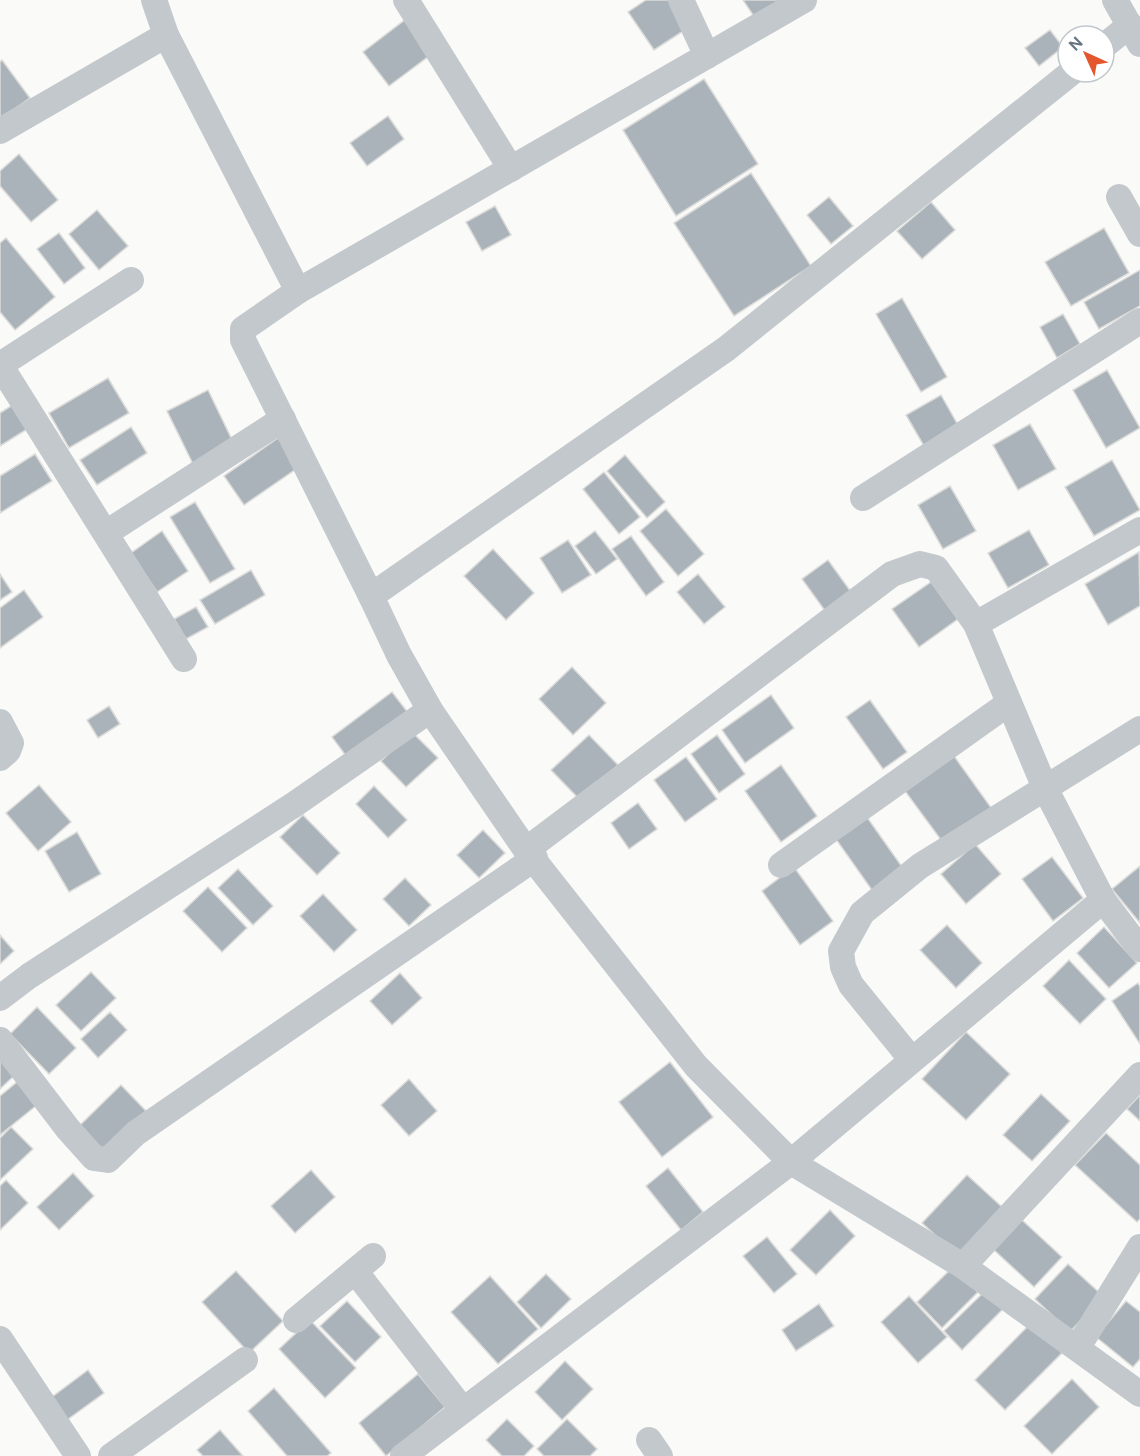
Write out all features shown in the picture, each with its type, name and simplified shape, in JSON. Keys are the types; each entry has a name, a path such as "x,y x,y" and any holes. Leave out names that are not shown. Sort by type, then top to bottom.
{"street":[{"path":"154,0 166,35 298,291"},
{"path":"406,0 511,169"},
{"path":"681,0 707,56"},
{"path":"804,0 298,291 245,326 242,332 243,340 399,655 430,710 530,854 696,1066 791,1162 963,1266 1140,1394"},
{"path":"1115,0 1135,35 1116,42"},
{"path":"0,131 166,35"},
{"path":"371,596 726,350 1056,84"},
{"path":"1119,197 1140,234"},
{"path":"131,280 0,365 184,659"},
{"path":"863,498 1140,321"},
{"path":"106,533 283,419"},
{"path":"976,624 1140,530"},
{"path":"0,1040 68,1129 94,1158 108,1160 136,1133 530,854 892,574 920,564 936,568 976,624 1045,788 1103,900 1140,949"},
{"path":"781,865 1009,703"},
{"path":"0,998 29,976 295,804 430,710"},
{"path":"0,722 11,743 8,751 0,758"},
{"path":"912,1060 851,985 843,967 841,951 862,913 920,866 1140,729"},
{"path":"403,1456 791,1162 1103,900"},
{"path":"963,1266 1140,1075"},
{"path":"1077,1347 1140,1247"},
{"path":"296,1320 364,1263 463,1410"},
{"path":"0,1339 78,1456"},
{"path":"111,1456 245,1360"}],"building":[{"path":"646,0 669,0 688,28 654,50 628,12"},
{"path":"743,0 782,0 755,18"},
{"path":"406,19 433,53 389,86 363,52"},
{"path":"1050,30 1056,38 1056,53 1039,66 1025,48"},
{"path":"2,60 30,98 0,119 0,62"},
{"path":"704,79 758,164 676,216 623,130"},
{"path":"388,116 404,139 367,166 350,143"},
{"path":"19,154 58,200 31,222 0,186 0,171"},
{"path":"751,173 811,266 734,316 674,223"},
{"path":"829,197 853,226 831,244 807,215"},
{"path":"931,202 955,230 922,259 897,231"},
{"path":"495,206 511,235 482,251 466,222"},
{"path":"97,210 128,246 99,270 69,234"},
{"path":"1104,228 1129,273 1071,306 1045,262"},
{"path":"59,233 85,268 64,284 37,249"},
{"path":"6,238 55,297 15,330 0,312 0,243"},
{"path":"1140,270 1140,306 1099,329 1084,302"},
{"path":"902,298 947,377 921,392 876,314"},
{"path":"1063,314 1080,344 1057,358 1040,327"},
{"path":"1107,370 1140,428 1106,448 1073,390"},
{"path":"108,378 129,413 69,448 49,413"},
{"path":"208,390 235,446 194,466 167,411"},
{"path":"941,395 963,434 928,453 906,415"},
{"path":"14,404 29,428 0,446 0,413"},
{"path":"1030,424 1056,469 1018,490 993,445"},
{"path":"131,427 147,453 97,485 80,460"},
{"path":"278,438 299,467 244,505 224,476"},
{"path":"35,454 52,481 0,513 0,476"},
{"path":"625,455 665,502 647,518 607,471"},
{"path":"1112,460 1140,510 1094,536 1065,487"},
{"path":"604,472 640,517 619,534 583,489"},
{"path":"950,486 976,531 943,549 918,505"},
{"path":"195,502 235,569 210,583 170,517"},
{"path":"666,509 704,554 678,576 640,531"},
{"path":"1029,530 1049,565 1008,588 988,553"},
{"path":"162,531 188,571 157,592 131,553"},
{"path":"595,531 617,559 596,574 575,546"},
{"path":"631,536 664,582 646,596 612,549"},
{"path":"568,540 591,575 562,593 540,558"},
{"path":"493,549 534,593 506,620 464,576"},
{"path":"1139,552 1140,606 1108,625 1085,584"},
{"path":"828,560 854,596 828,615 802,579"},
{"path":"251,570 265,595 215,624 200,600"},
{"path":"0,574 12,592 0,600"},
{"path":"698,574 725,607 704,624 677,592"},
{"path":"931,582 958,619 919,647 892,609"},
{"path":"24,590 43,617 0,648 0,608"},
{"path":"196,607 208,627 186,639 174,619"},
{"path":"572,667 606,703 573,735 539,699"},
{"path":"392,692 409,714 349,760 332,737"},
{"path":"771,695 794,728 745,763 722,730"},
{"path":"870,700 907,752 883,769 846,717"},
{"path":"109,706 120,724 98,738 87,720"},
{"path":"412,732 438,758 406,787 381,761"},
{"path":"589,735 618,765 581,801 551,770"},
{"path":"717,735 745,774 719,793 691,754"},
{"path":"954,756 992,809 944,844 905,791"},
{"path":"686,757 717,799 685,822 654,780"},
{"path":"781,765 817,816 781,842 745,791"},
{"path":"39,785 71,822 38,851 6,813"},
{"path":"374,786 407,820 388,838 356,804"},
{"path":"638,803 657,829 629,849 611,823"},
{"path":"864,813 905,871 874,893 833,835"},
{"path":"303,815 340,853 317,875 280,837"},
{"path":"483,830 505,853 479,878 457,855"},
{"path":"77,832 101,874 69,892 45,851"},
{"path":"975,844 1001,874 966,904 941,874"},
{"path":"1052,857 1083,898 1053,921 1022,879"},
{"path":"1140,866 1140,923 1112,889"},
{"path":"794,867 833,921 800,945 762,891"},
{"path":"238,869 273,906 253,925 218,888"},
{"path":"405,878 431,905 409,926 383,899"},
{"path":"208,887 247,928 222,952 183,911"},
{"path":"323,894 357,930 334,952 300,916"},
{"path":"947,925 982,963 956,988 920,950"},
{"path":"1104,927 1137,963 1109,988 1077,953"},
{"path":"0,935 14,951 0,964"},
{"path":"1069,960 1106,999 1080,1024 1043,986"},
{"path":"91,972 116,998 81,1031 56,1005"},
{"path":"400,973 422,998 392,1025 370,1001"},
{"path":"1138,983 1140,987 1140,1044 1112,1001"},
{"path":"37,1007 76,1048 49,1074 10,1034"},
{"path":"110,1012 127,1030 98,1058 81,1039"},
{"path":"966,1032 1010,1074 966,1120 922,1079"},
{"path":"0,1052 18,1072 0,1089"},
{"path":"670,1062 713,1117 662,1157 619,1102"},
{"path":"409,1079 437,1111 409,1136 381,1105"},
{"path":"17,1082 37,1105 0,1135 0,1096"},
{"path":"121,1085 146,1111 98,1157 73,1132"},
{"path":"1041,1094 1070,1121 1032,1161 1003,1135"},
{"path":"1140,1095 1140,1121 1127,1109"},
{"path":"11,1127 33,1149 0,1180 0,1138"},
{"path":"1106,1133 1140,1165 1140,1219 1137,1222 1075,1165"},
{"path":"668,1168 703,1212 681,1230 646,1186"},
{"path":"311,1170 335,1197 295,1233 271,1206"},
{"path":"73,1173 94,1196 59,1230 37,1207"},
{"path":"967,1175 1002,1207 957,1255 922,1223"},
{"path":"6,1180 28,1203 0,1230 0,1186"},
{"path":"830,1210 855,1236 816,1275 790,1250"},
{"path":"1022,1220 1062,1257 1034,1287 994,1250"},
{"path":"767,1237 797,1274 774,1293 743,1256"},
{"path":"1068,1264 1103,1296 1070,1332 1035,1299"},
{"path":"953,1267 978,1292 942,1328 917,1302"},
{"path":"236,1271 283,1321 249,1353 202,1302"},
{"path":"546,1274 571,1299 541,1328 517,1302"},
{"path":"490,1276 538,1329 498,1364 451,1312"},
{"path":"985,1291 1003,1309 962,1350 944,1331"},
{"path":"909,1296 947,1337 918,1363 881,1322"},
{"path":"347,1301 381,1337 355,1362 320,1326"},
{"path":"1126,1301 1140,1312 1140,1359 1133,1367 1096,1337"},
{"path":"819,1304 834,1326 796,1351 782,1330"},
{"path":"310,1320 356,1368 325,1398 279,1349"},
{"path":"1032,1322 1062,1353 1005,1410 975,1380"},
{"path":"565,1361 593,1389 562,1420 535,1392"},
{"path":"88,1370 104,1393 60,1425 44,1403"},
{"path":"418,1374 445,1407 386,1456 359,1423"},
{"path":"1072,1379 1099,1407 1052,1454 1024,1426"},
{"path":"274,1388 331,1453 327,1456 287,1456 248,1411"},
{"path":"507,1419 534,1446 524,1456 502,1456 486,1440"},
{"path":"567,1419 597,1449 590,1456 544,1456 537,1449"},
{"path":"220,1430 243,1456 203,1456 197,1450"}]}
